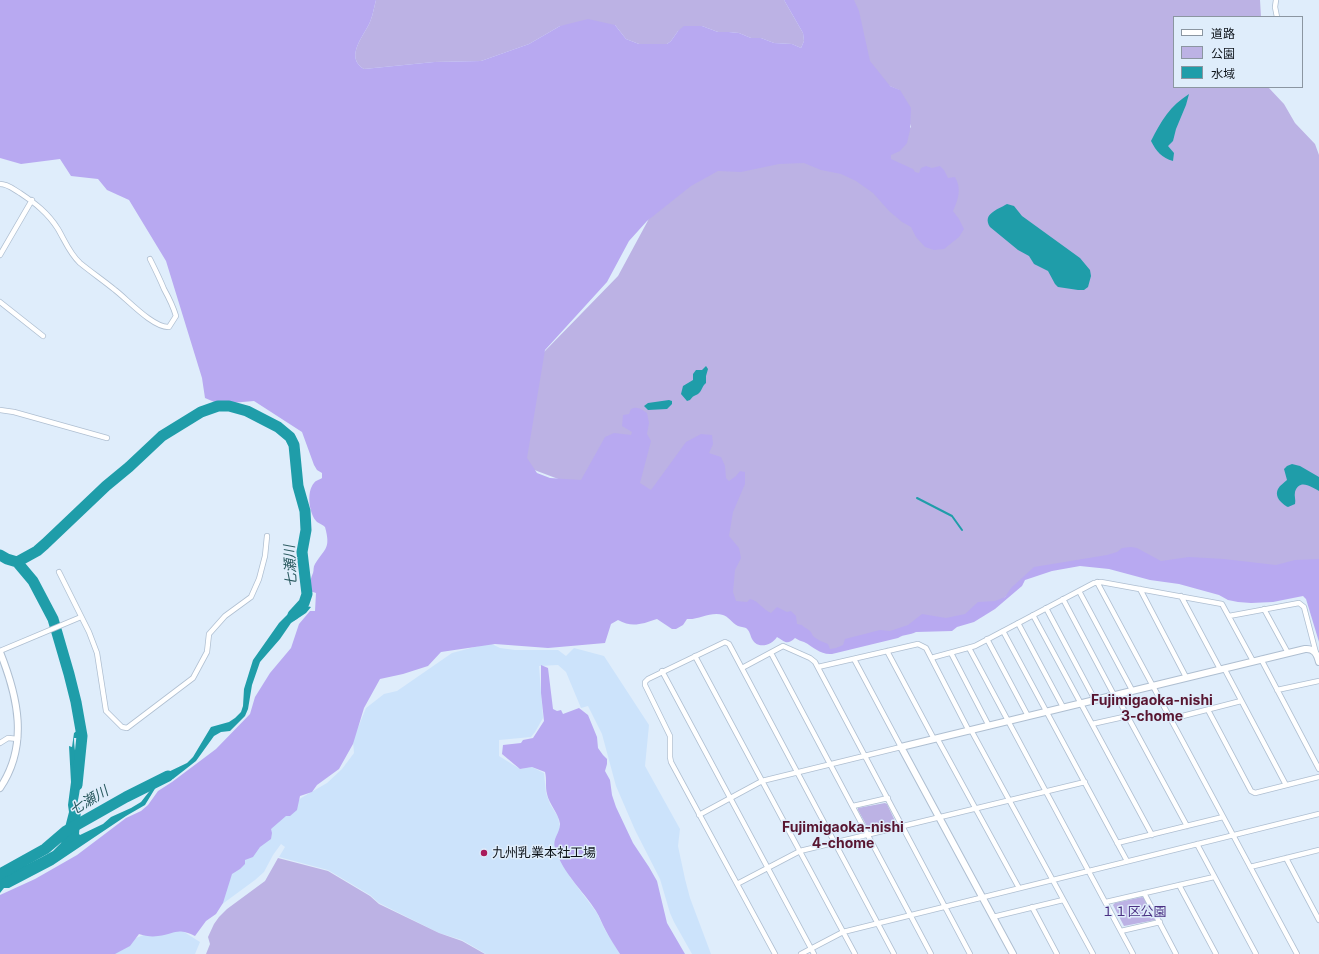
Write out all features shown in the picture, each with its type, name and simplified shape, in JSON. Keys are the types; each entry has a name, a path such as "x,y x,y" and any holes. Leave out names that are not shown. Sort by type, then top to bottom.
{"street":[{"path":"1276,0 1275,7 1277,16"},
{"path":"0,184 7,185 32,200 43,210 50,218 75,259 155,322 165,327 169,327 176,316 160,276 150,260"},
{"path":"0,255 32,200"},
{"path":"0,302 43,336"},
{"path":"0,410 14,412 107,438"},
{"path":"59,572 82,617 97,653 106,711 122,727 127,728 193,678 207,652 209,634 225,616 251,597 259,579 265,556 266,536"},
{"path":"1097,582 1295,954"},
{"path":"931,658 969,648 1097,582 1107,582 1222,604 1253,661"},
{"path":"1140,588 1186,677"},
{"path":"1079,591 1132,690"},
{"path":"1181,596 1242,702 1286,785"},
{"path":"1063,599 1187,826"},
{"path":"1229,616 1299,603 1302,604 1318,659"},
{"path":"1046,608 1095,700"},
{"path":"1264,609 1288,653"},
{"path":"1033,615 1152,835"},
{"path":"0,788 13,763 18,739 18,713 0,652 82,617"},
{"path":"1018,623 1063,707"},
{"path":"1002,631 1127,861"},
{"path":"987,640 1028,716"},
{"path":"775,954 671,762 670,736 645,685 646,680 725,642 729,644 894,954"},
{"path":"818,668 918,644 926,648 1093,954"},
{"path":"742,668 783,646 810,658 815,662 970,954"},
{"path":"969,648 1133,954"},
{"path":"700,815 762,781 1288,653 1308,649 1314,651 1318,659"},
{"path":"887,651 1019,888"},
{"path":"771,653 931,954"},
{"path":"951,653 989,726"},
{"path":"695,656 855,954"},
{"path":"854,659 1013,954"},
{"path":"1261,660 1319,769"},
{"path":"662,672 814,954"},
{"path":"1277,690 1319,681"},
{"path":"1171,720 1242,702"},
{"path":"1208,710 1251,791 1255,793 1319,777"},
{"path":"1092,724 1128,716"},
{"path":"0,744 8,738 18,739"},
{"path":"737,884 800,851 1085,782"},
{"path":"852,806 888,798"},
{"path":"801,954 843,932 1319,814"},
{"path":"1117,843 1223,817"},
{"path":"1197,844 1256,954"},
{"path":"1250,867 1319,850"},
{"path":"1286,858 1319,920"},
{"path":"1106,902 1214,876"},
{"path":"1179,885 1216,954"},
{"path":"1144,893 1176,954"},
{"path":"993,917 1063,900"},
{"path":"1032,907 1057,954"},
{"path":"1121,931 1160,922"}],"shaded area":[{"path":"0,0 376,0 370,22 357,46 356,59 358,64 364,69 434,62 481,61 529,44 560,26 588,19 615,25 626,39 639,44 667,44 684,26 702,26 718,32 739,33 751,38 761,38 774,43 792,44 801,48 804,41 803,33 784,0 854,0 859,11 870,61 890,86 900,90 911,108 910,130 907,143 900,151 891,155 891,159 919,173 921,168 926,166 932,168 940,166 948,178 955,177 959,190 958,199 953,211 964,229 959,237 944,249 934,250 925,247 916,237 911,227 902,222 889,211 873,193 856,181 841,174 821,170 804,163 779,164 741,172 718,171 691,186 647,221 629,241 607,282 545,350 527,458 537,473 550,478 581,480 605,437 614,433 631,435 632,432 622,426 623,415 629,414 633,408 639,408 647,413 649,423 647,434 651,441 640,483 651,490 686,442 701,434 712,435 713,444 709,453 721,457 725,466 726,478 729,481 740,471 745,472 745,484 733,512 729,536 739,548 741,558 735,570 733,592 736,601 747,602 750,599 753,600 771,613 777,607 787,612 791,611 796,616 797,624 802,625 810,631 814,637 828,644 830,649 843,645 845,639 880,630 890,631 908,625 922,614 946,618 965,614 978,602 995,601 1005,597 1011,588 1034,567 1107,555 1117,552 1122,548 1131,547 1137,548 1161,561 1189,557 1224,559 1276,565 1295,560 1319,559 1319,642 1306,599 1303,596 1273,602 1238,602 1179,584 1150,580 1109,569 1080,566 1052,571 1025,580 1022,586 995,609 974,622 957,627 952,631 916,632 898,638 832,654 821,652 795,638 788,642 777,637 768,644 758,644 752,639 746,628 738,626 727,617 718,614 687,619 683,625 676,629 672,629 657,619 642,624 633,625 618,620 611,624 605,643 548,648 495,644 441,652 428,666 380,679 364,708 353,744 339,769 317,785 312,792 300,796 297,810 290,816 286,816 271,829 271,839 260,847 253,857 245,860 245,864 232,874 223,903 216,914 206,921 195,936 184,932 156,936 139,934 130,946 115,954 0,954 0,895 35,879 77,855 126,818 141,811 148,805 158,791 216,749 250,714 255,697 270,673 291,648 299,624 310,611 315,611 316,593 310,591 310,582 314,565 326,548 327,534 325,527 317,522 310,509 310,492 314,483 322,478 322,473 317,470 314,465 302,432 254,401 219,404 205,398 202,378 166,261 129,200 107,190 98,179 71,176 60,159 21,164 0,158"},
{"path":"490,643 500,648 515,650 558,650 566,656 574,648 604,656 649,725 645,766 680,829 678,846 685,879 690,898 711,954 692,954 674,922 660,879 635,830 616,786 602,734 588,706 581,708 566,672 558,665 539,666 543,718 535,732 531,737 499,740 499,756 520,769 532,767 544,773 546,793 550,804 558,817 570,877 597,913 605,930 620,954 486,954 462,940 439,933 379,903 370,895 328,870 279,857 285,847 281,844 264,872 221,905 235,853 268,831 301,798 327,783 342,769 354,753 353,740 366,708 384,694 397,691 452,653"},
{"path":"541,665 548,668 553,709 557,711 561,710 563,714 579,708 588,715 597,737 598,748 607,759 605,771 610,780 612,795 616,807 633,843 657,881 667,923 685,954 620,954 591,903 568,874 558,857 554,845 560,824 558,816 547,794 545,772 532,767 520,769 502,754 503,745 521,743 523,740 533,738 544,721 541,693"},
{"path":"169,930 181,930 200,942 195,954 112,954 136,938 146,934"}],"green space":[{"path":"376,0 784,0 803,33 804,41 801,48 792,44 774,43 761,38 751,38 739,33 718,32 702,26 678,31 667,44 639,44 626,39 615,25 560,26 529,44 481,61 434,62 364,69 358,64 356,59 357,46 370,22"},
{"path":"848,0 1260,0 1261,16 1173,16 1173,88 1269,88 1284,104 1295,123 1315,144 1319,155 1319,561 1267,567 1146,564 1096,560 1046,570 1023,579 1000,602 971,618 831,650 810,638 762,633 654,506 585,489 521,465 544,352 618,276 658,202 692,181 729,166 883,155 911,127 899,90 864,75"},
{"path":"885,803 887,804 897,825 871,831 869,830 858,808"},
{"path":"278,858 328,871 370,896 379,904 439,933 462,941 485,954 206,954 210,944 208,937 219,917 227,909 265,881"},
{"name":"１１区公園","path":"1142,897 1144,898 1155,920 1124,926 1113,905 1115,903"}],"water":[{"path":"1189,94 1173,141 1168,146 1174,153 1173,161 1160,154 1151,141 1158,127 1171,109"},
{"path":"1007,204 1014,206 1022,216 1080,258 1090,270 1091,276 1088,287 1084,290 1078,290 1058,287 1048,271 1034,264 1029,256 1018,250 990,227 988,223 989,216 995,210"},
{"path":"706,366 708,369 706,383 698,394 687,401 681,394 683,386 693,380 693,374 696,370 702,370"},
{"path":"669,400 672,401 672,404 667,409 648,410 644,406 648,403"},
{"path":"1292,464 1300,466 1319,477 1319,491 1303,484 1299,485 1295,492 1295,504 1288,507 1279,500 1277,492 1280,486 1287,480 1284,469"},
{"path":"298,604 311,607 306,613 291,623 280,639 260,662 252,685 248,709 245,716 230,731 221,732 214,736 196,761 173,779 169,779 168,776 156,787 145,805 53,865 9,888 4,888 0,893 0,878 53,851 61,843 69,812 68,805 71,782 69,746 72,747 74,733 78,730 76,720 79,722 82,730 82,718 85,724 85,734 77,734 77,738 74,738 80,780 80,791 77,805 81,810 80,835 103,824 111,817 141,802 152,788 156,780 164,774 187,763 193,757 211,727 229,722 241,712 243,706 244,689 253,660 279,623"}],"waterway":[{"name":"七瀬川","path":"0,555 17,562 37,551 162,436 201,412 218,406 229,406 247,411 278,427 290,437 294,445 298,486 305,511 306,530 302,552 307,594 304,603 293,615"},
{"path":"917,498 952,516 962,530"},
{"path":"17,562 33,581 53,619 69,674 82,736 77,785"},
{"name":"七瀬川","path":"0,874 45,849 66,831 126,797 168,776"}],"place":[{"name":"九州乳業本社工場","path":"484,853"}],"district":[{"name":"Fujimigaoka-nishi 3-chome","path":"1152,710"},
{"name":"Fujimigaoka-nishi 4-chome","path":"843,836"}]}
